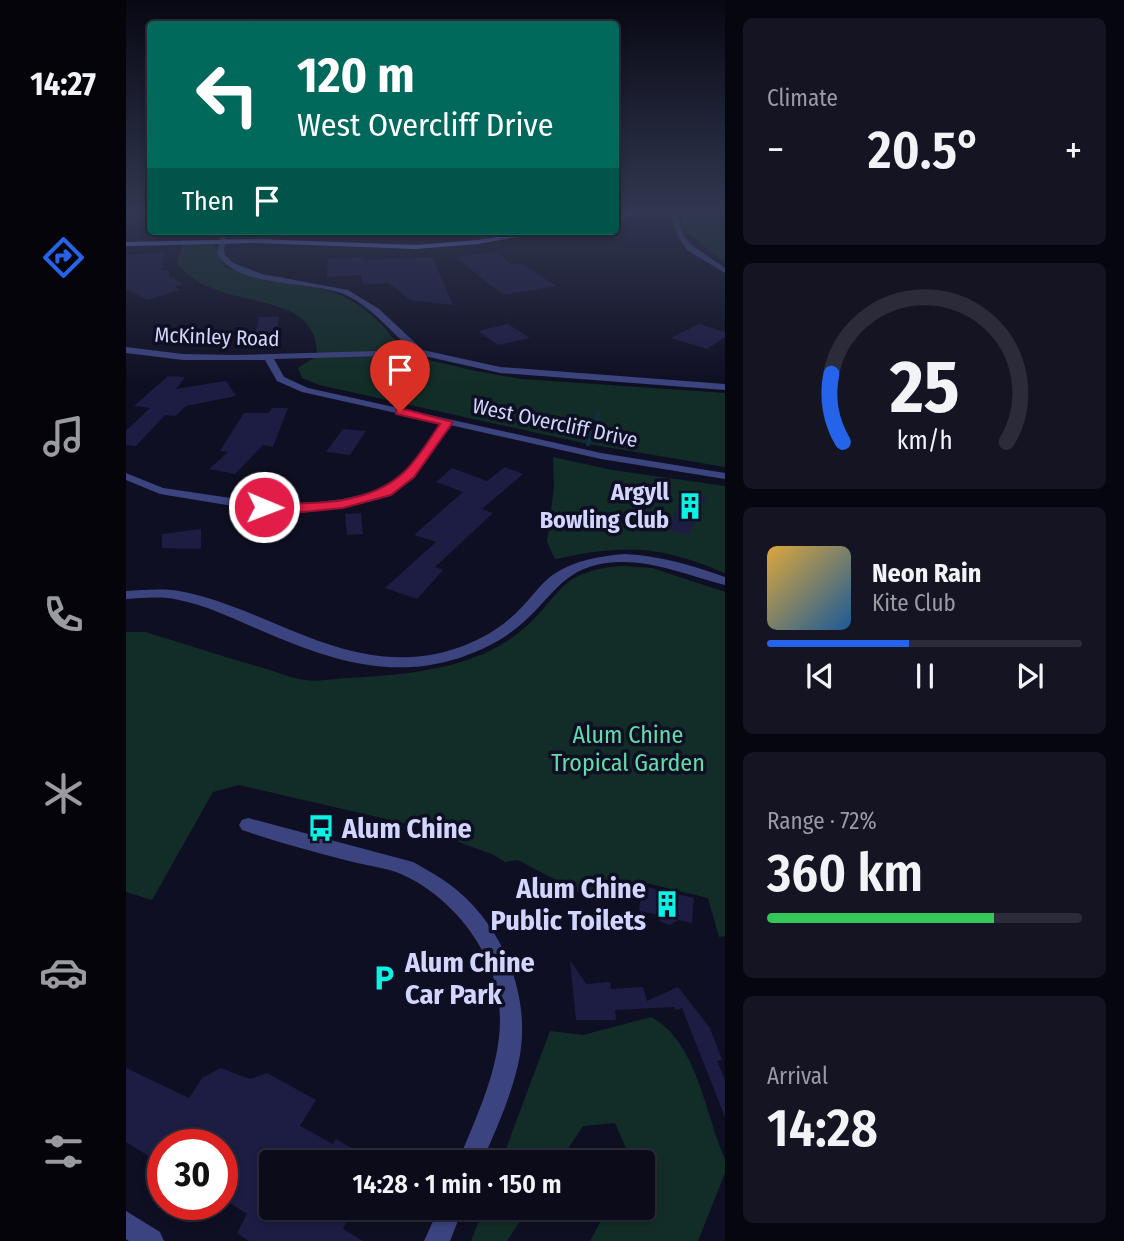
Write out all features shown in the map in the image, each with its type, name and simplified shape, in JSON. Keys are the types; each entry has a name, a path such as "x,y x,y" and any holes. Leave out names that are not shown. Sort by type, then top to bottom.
{"street":[{"name":"West Overcliff Drive","path":"239,268 257,275 345,292 374,309 420,352"},
{"name":"McKinley Road","path":"126,350 183,357 308,356"},
{"name":"West Overcliff Drive","path":"308,356 420,352 500,370 725,387"},
{"name":"West Overcliff Drive","path":"268,358 280,379 305,390 601,456 725,476"},
{"path":"126,476 160,491 264,507 302,508 343,503 386,492 409,475 447,422"},
{"path":"126,595 181,596 215,605 285,636 337,654 372,660 412,662 449,655 481,643 508,628 550,584 584,564 615,558 662,560 725,581"},
{"path":"248,825 279,836 405,868 442,887 471,915 493,948 512,1009 511,1043 497,1097 475,1150"},
{"path":"437,1241 446,1220"},
{"path":"126,1224 151,1241"}],"green space":[{"path":"182,268 228,268 266,280 326,290 349,299 371,314 389,333 403,354 475,371 522,379 725,393 725,467 588,444 319,385 302,378 298,368 318,355 314,336 304,320 290,311 231,295 192,278"},
{"path":"553,457 612,470 725,486 725,573 680,557 642,550 602,551 555,559 547,542 554,487"},
{"name":"Alum Chine Tropical Garden","path":"623,566 652,568 725,592 725,936 719,937 708,898 638,881 604,898 592,899 518,860 505,862 494,855 412,825 239,785 213,792 152,900 126,892 126,632 145,632 304,680 391,675 457,663 498,647 531,622 571,580 600,569"},
{"path":"651,1017 667,1028 679,1043 698,1080 725,1159 725,1173 698,1241 590,1241 601,1220 655,1220 655,1150 627,1150 615,1123 583,1126 567,1150 505,1150 550,1031 583,1035"},
{"path":"479,1220 521,1220 507,1241 471,1241"}],"building":[{"path":"126,268 169,270 169,276 184,284 174,287 180,290 147,300 126,289"},
{"path":"328,268 437,268 453,305 410,300 389,283 363,285 361,275 327,277"},
{"path":"469,268 528,268 556,286 503,295"},
{"path":"259,317 279,317 276,337 255,337"},
{"path":"508,324 530,338 498,345 478,331"},
{"path":"699,324 725,332 725,337 707,349 671,338"},
{"path":"168,376 185,377 176,389 226,381 236,396 186,406 175,416 165,415 136,446 126,445 126,431 150,408 134,406"},
{"path":"272,408 288,408 273,447 263,445 235,474 209,469 228,452 220,451 244,413 269,413"},
{"path":"343,429 366,431 350,455 326,452"},
{"path":"505,467 523,474 482,509 493,513 435,567 443,570 417,599 385,588 436,542 414,535 463,492 436,482 452,468 487,481"},
{"name":"Argyll Bowling Club","path":"683,492 706,497 689,535 669,530"},
{"path":"361,513 363,534 347,535 345,514"},
{"path":"201,529 201,549 162,548 162,534"},
{"name":"Alum Chine Public Toilets","path":"642,886 694,898 692,923 678,920 670,925 661,922 655,914 639,911"},
{"path":"570,960 586,984 610,982 611,989 643,987 647,1001 678,987 710,1028 722,1060 717,1061 725,1080 725,1117 682,1008 615,1010 616,1020 576,1020"},
{"path":"126,1068 189,1098 202,1078 221,1068 250,1079 267,1073 316,1100 300,1126 333,1144 336,1139 355,1150 259,1150 259,1220 348,1220 343,1229 363,1241 249,1241 237,1233 247,1214 238,1208 238,1129 147,1129 147,1155 126,1142"}],"waterway":[{"path":"588,444 598,415"}],"place":[{"name":"Argyll Bowling Club","path":"690,506"},
{"name":"Alum Chine","path":"321,828"},
{"name":"Alum Chine Public Toilets","path":"667,904"},
{"name":"Alum Chine Car Park","path":"384,978"}],"route":[{"path":"264,507 302,508 343,503 386,492 409,475 447,422 400,412"}]}
